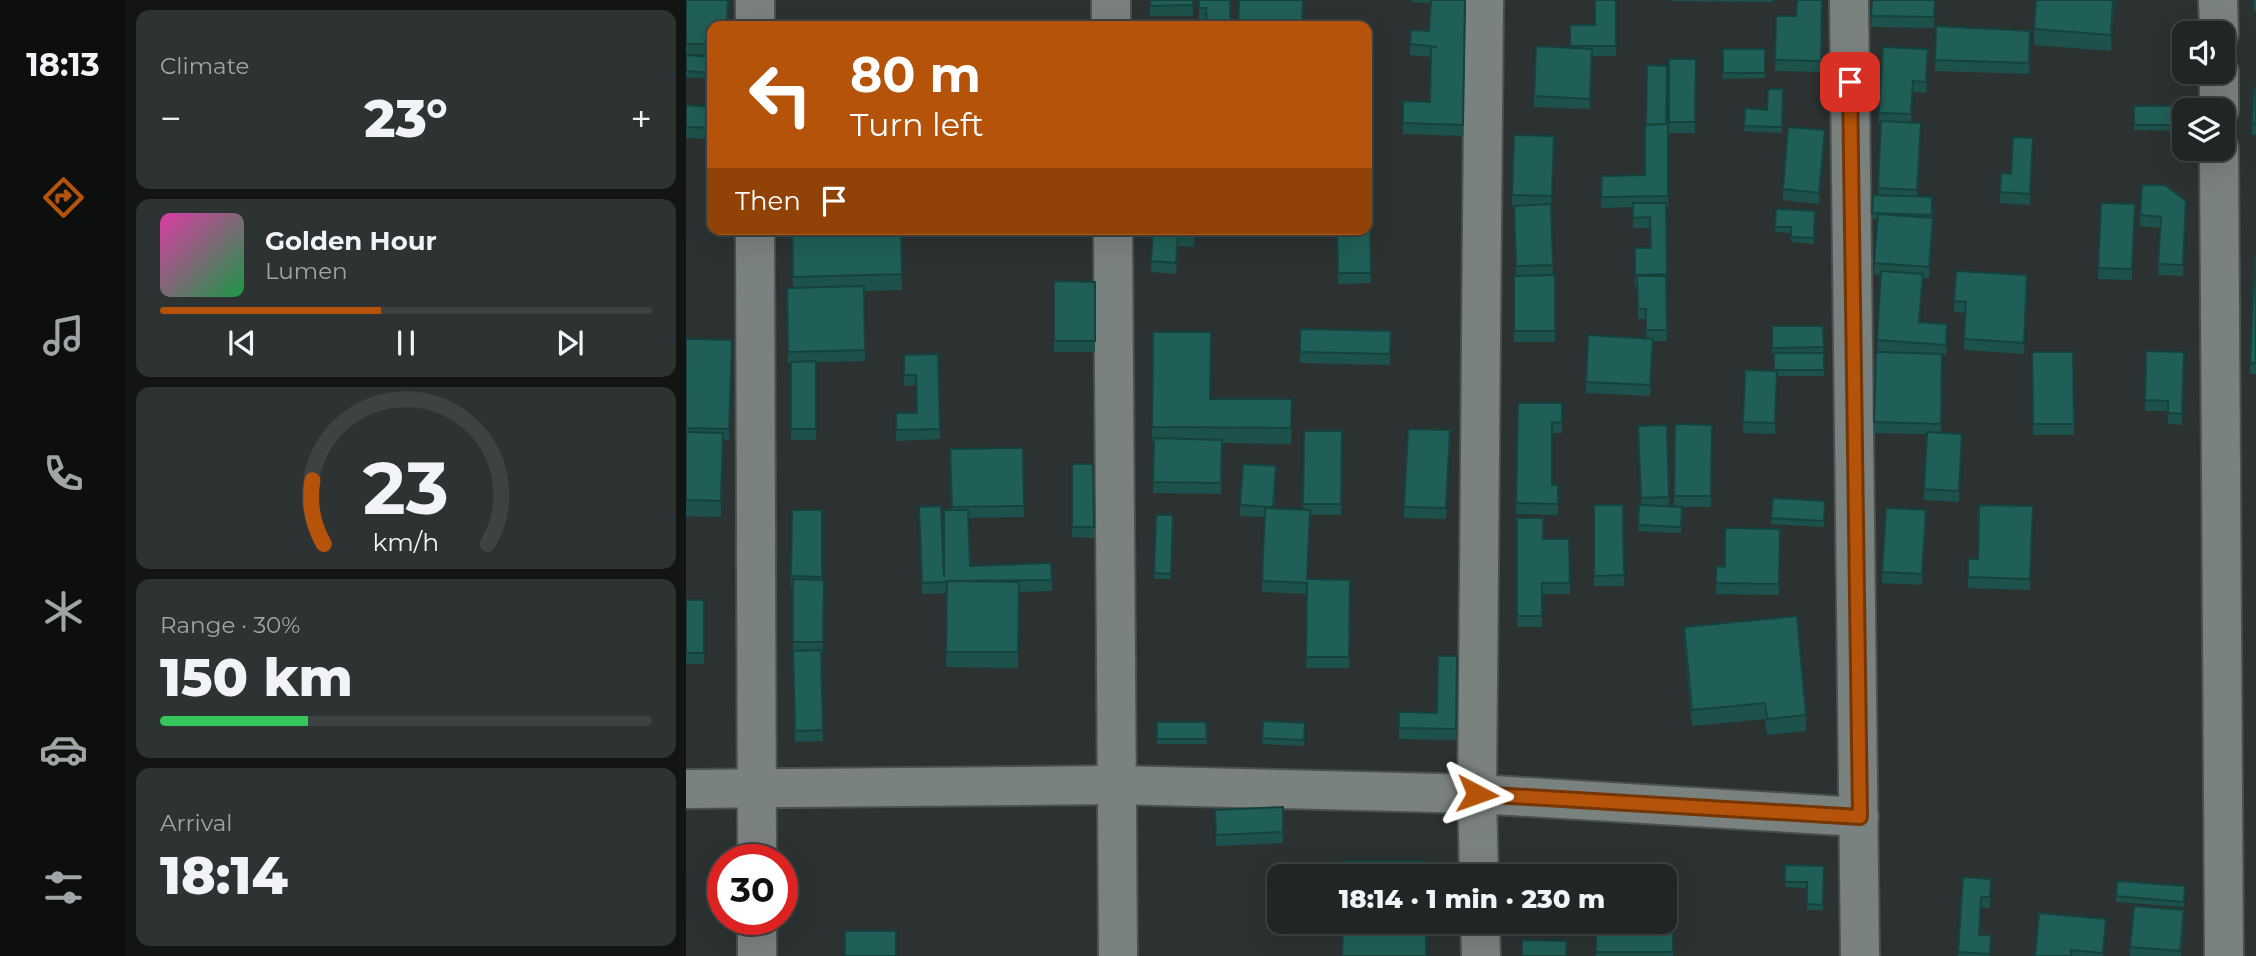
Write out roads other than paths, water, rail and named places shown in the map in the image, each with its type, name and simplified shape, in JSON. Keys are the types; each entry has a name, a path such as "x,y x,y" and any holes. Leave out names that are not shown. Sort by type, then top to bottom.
{"street":[{"path":"755,0 755,21"},
{"path":"1111,0 1111,21"},
{"path":"1479,864 1477,794 1484,0"},
{"path":"1849,0 1860,956"},
{"path":"2218,0 2219,21"},
{"path":"2219,161 2224,956"},
{"path":"755,235 757,844"},
{"path":"1113,235 1118,956"},
{"path":"686,789 1117,785 1477,794 1860,817"},
{"path":"1480,934 1481,956"},
{"path":"757,935 757,956"}]}
